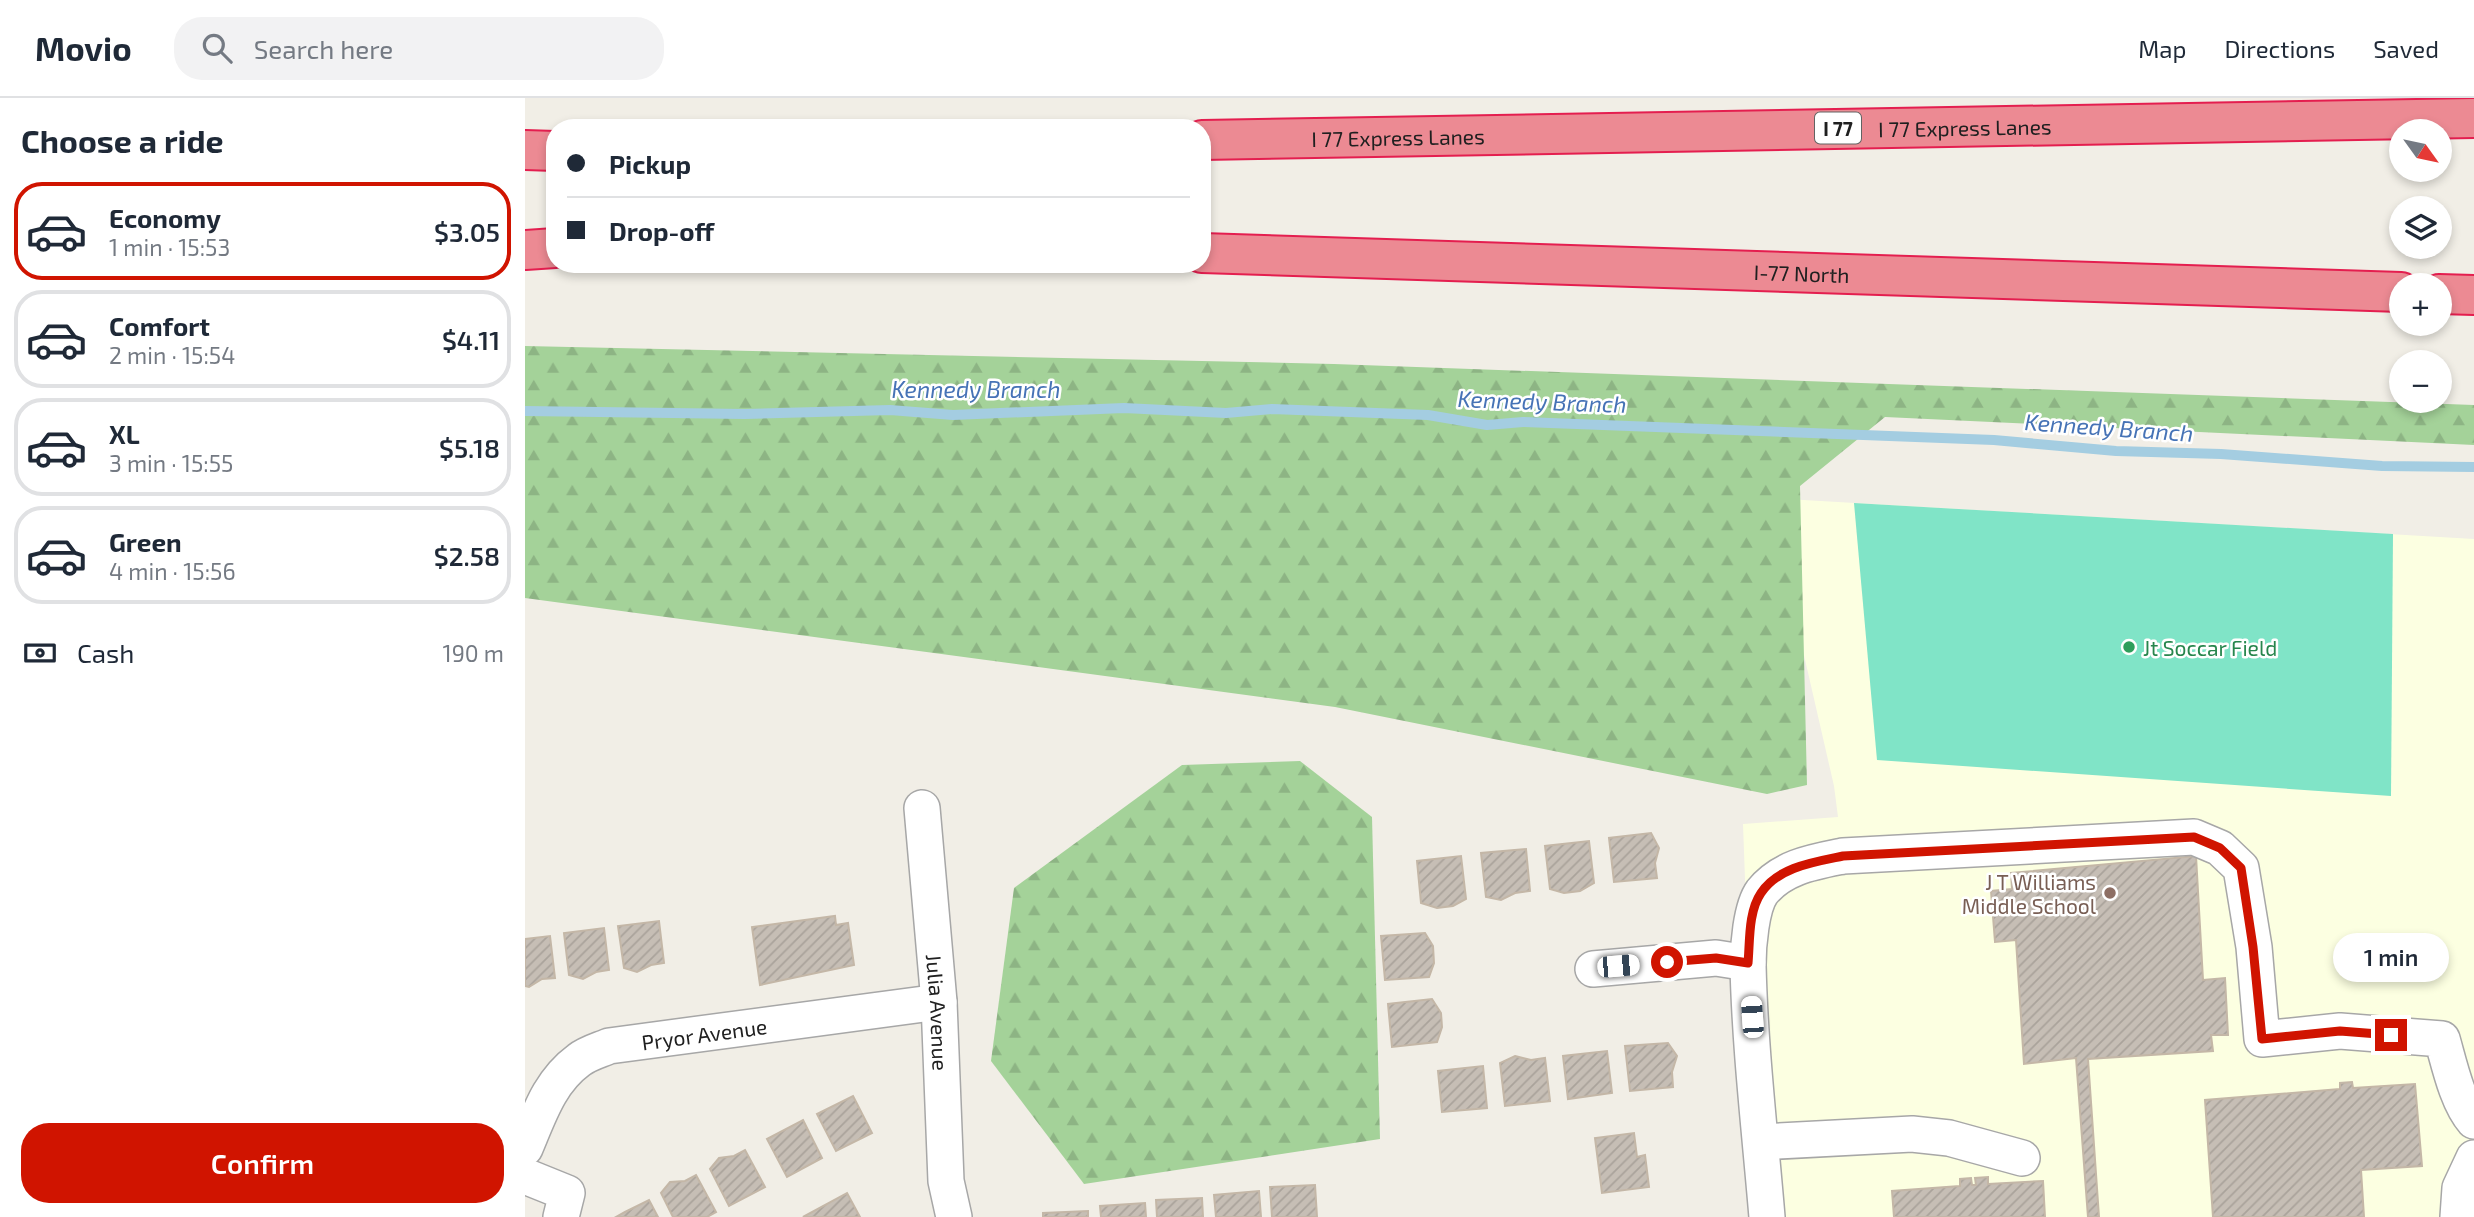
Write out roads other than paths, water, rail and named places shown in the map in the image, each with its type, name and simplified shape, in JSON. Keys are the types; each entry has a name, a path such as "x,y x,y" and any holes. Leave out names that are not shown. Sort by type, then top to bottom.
{"highway":[{"name":"I 77 Express Lanes","path":"1211,140 2474,118"},
{"path":"525,150 546,151"},
{"path":"525,224 546,225"},
{"path":"525,250 546,249"},
{"name":"I-77 North","path":"1211,253 2389,292"},
{"path":"2452,294 2474,295"}],"street":[{"name":"Julia Avenue","path":"922,808 939,1002 946,1181 954,1217"},
{"path":"1766,1217 1748,963 1752,919 1760,894 1782,873 1810,863 1843,856 2194,837 2220,848 2241,868 2253,947 2262,1039 2340,1031 2442,1039 2452,1076 2474,1121"},
{"path":"1593,969 1716,958 1748,963"},
{"name":"Pryor Avenue","path":"525,1148 548,1092 557,1080 580,1058 609,1046 939,1002"},
{"path":"1761,1142 1912,1134 1949,1138 2022,1158"},
{"path":"2458,1217 2460,1188 2474,1157"},
{"path":"525,1176 567,1193 561,1217"}],"waterway":[{"name":"Kennedy Branch","path":"525,411 745,414 890,410 953,415 1124,408 1226,413 1272,409 1428,415 1487,425 1523,422 1994,440 2116,451 2221,454 2382,466 2474,467"}],"place":[{"name":"Jt Soccar Field","path":"2129,647"},
{"name":"J T Williams Middle School","path":"2110,893"}]}
